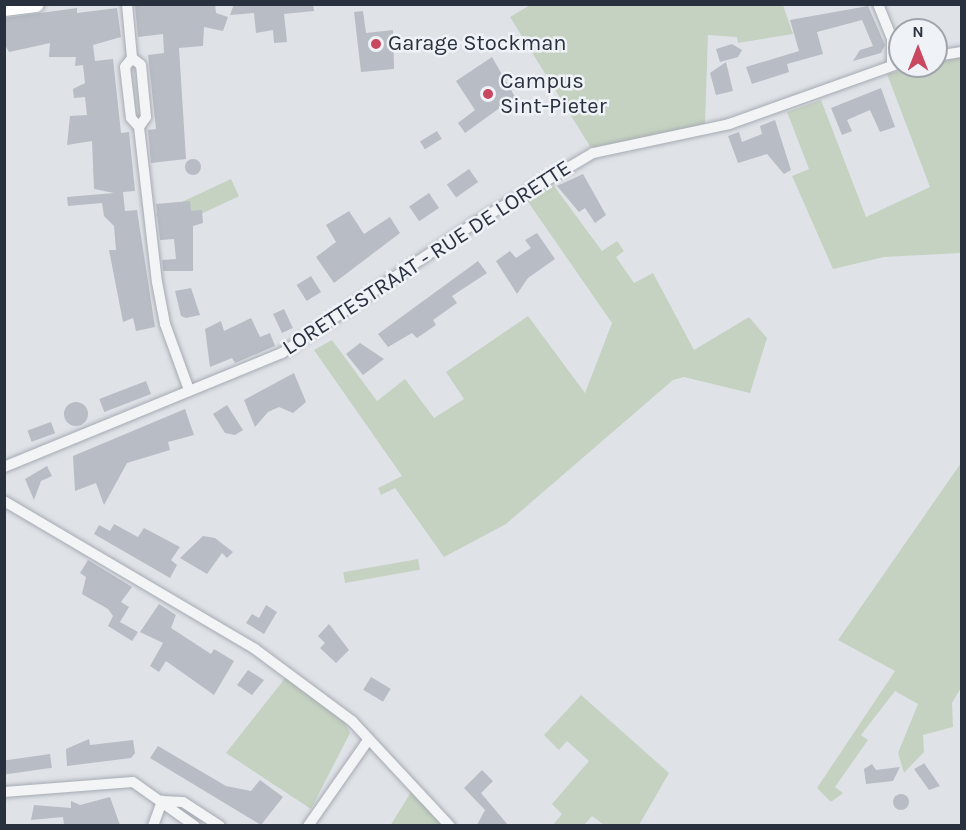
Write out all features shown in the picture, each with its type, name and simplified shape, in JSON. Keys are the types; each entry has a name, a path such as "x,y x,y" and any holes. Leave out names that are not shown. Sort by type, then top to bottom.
{"main road":[{"path":"4,8 36,4"}],"street":[{"path":"127,4 132,58 125,67 129,109 139,127 160,302 189,390"},
{"name":"LORETTESTRAAT - RUE DE LORETTE","path":"878,4 888,28"},
{"path":"132,58 141,65 146,117 139,127"},
{"name":"LORETTESTRAAT - RUE DE LORETTE","path":"4,467 290,348 473,224 593,153 729,124 888,67"},
{"path":"4,501 255,648 369,739 450,825"},
{"path":"308,825 369,739"},
{"path":"4,792 114,779 133,782 195,825"},
{"path":"153,825 162,801"},
{"path":"162,801 183,802 220,825"}],"green space":[{"path":"530,5 783,5 793,34 738,43 737,37 708,35 705,124 591,148 510,17"},
{"path":"961,57 961,253 884,257 833,269 792,176 809,169 787,112 821,100 866,217 930,187 889,78 948,78 948,60"},
{"path":"231,179 239,196 164,231 156,214"},
{"path":"554,186 602,251 617,241 624,251 616,257 634,283 653,273 694,350 749,317 767,338 750,393 684,377 673,380 506,524 444,557 395,488 381,495 378,488 402,476 314,350 332,340 377,401 405,379 434,418 464,399 446,372 528,316 585,393 612,323 526,199"},
{"path":"961,463 962,686 952,703 953,727 923,735 924,752 904,773 898,753 918,704 895,691 861,735 868,740 835,787 843,793 831,802 817,788 895,671 838,640"},
{"path":"418,559 420,570 345,583 343,572"},
{"path":"286,677 344,721 350,733 311,809 226,753"},
{"path":"581,695 669,773 639,825 604,825 592,816 584,825 553,825 562,814 552,804 589,761 567,741 559,750 544,735"},
{"path":"413,789 442,826 390,826"}],"building":[{"path":"215,4 216,13 228,17 223,31 204,27 203,46 179,48 186,159 151,163 148,130 156,129 148,55 164,53 163,34 138,37 135,6"},
{"path":"234,4 313,4 314,11 284,14 287,42 274,43 273,30 256,33 254,13 230,15"},
{"path":"868,6 885,45 881,53 853,61 860,50 873,46 862,20 817,32 823,54 787,64 789,72 752,84 746,67 799,51 790,20"},
{"path":"77,8 77,13 117,8 121,37 93,45 95,61 113,59 121,133 129,132 135,191 123,192 125,211 137,210 155,327 136,331 133,318 123,322 109,250 116,250 114,226 104,216 102,203 68,206 67,197 114,193 94,189 92,141 67,145 70,116 87,115 85,97 74,98 73,89 85,83 83,65 75,66 76,57 49,57 50,43 9,52 4,43 4,18"},
{"name":"Garage Stockman","path":"363,11 366,33 393,30 394,69 361,72 354,12"},
{"path":"732,44 742,50 738,57 720,62 716,49"},
{"name":"Campus Sint-Pieter","path":"492,57 515,97 465,133 458,123 475,110 456,81"},
{"path":"726,62 733,91 716,95 710,73"},
{"path":"881,88 895,127 880,132 870,110 847,120 852,131 842,135 831,108"},
{"path":"775,120 791,170 784,174 767,154 738,163 728,136 739,132 742,142 762,134 760,126"},
{"path":"437,131 442,139 425,149 420,142"},
{"path":"190,159 196,159 201,167 199,173 190,175 185,170 185,164"},
{"path":"469,169 478,182 456,198 447,184"},
{"path":"583,174 606,215 595,223 585,208 579,212 557,186"},
{"path":"429,193 439,208 419,221 409,206"},
{"path":"190,201 191,211 202,210 203,223 193,226 193,271 163,271 162,260 176,259 174,239 160,240 156,204"},
{"path":"349,211 364,234 390,217 400,233 334,283 316,257 336,242 326,225"},
{"path":"537,233 555,259 528,278 517,294 496,261 510,251 516,258 531,248 525,240"},
{"path":"478,261 487,273 452,296 457,303 433,320 436,325 417,338 412,333 388,347 378,334"},
{"path":"311,276 321,292 307,301 297,285"},
{"path":"191,288 200,315 186,318 181,316 175,291"},
{"path":"284,309 293,328 282,333 273,314"},
{"path":"251,318 260,337 270,333 275,346 235,363 232,358 210,367 205,329 221,321 224,331"},
{"path":"360,343 384,359 363,375 346,354"},
{"path":"294,373 306,402 293,413 279,407 268,412 255,427 244,400"},
{"path":"146,381 151,394 104,412 99,399"},
{"path":"76,402 85,405 88,414 85,423 76,426 67,423 64,414 67,405"},
{"path":"227,405 243,430 235,435 225,433 213,414"},
{"path":"185,409 194,435 168,442 170,450 127,463 104,505 96,483 75,491 73,456"},
{"path":"51,422 55,433 32,442 28,431"},
{"path":"47,466 52,476 41,481 34,500 25,479"},
{"path":"114,524 138,537 144,528 180,547 171,560 177,565 170,578 94,534 99,525 110,531"},
{"path":"203,536 215,538 233,552 227,558 222,553 207,574 180,558"},
{"path":"88,560 132,587 121,602 129,607 120,622 138,632 132,641 108,626 113,616 108,609 82,594 86,577 80,573"},
{"path":"159,604 176,615 171,628 211,654 214,649 234,661 214,695 166,661 159,672 150,666 163,643 140,632"},
{"path":"266,605 277,612 264,634 246,623 252,614 259,618"},
{"path":"329,624 349,650 336,663 320,648 325,643 318,636"},
{"path":"248,670 264,680 252,695 237,685"},
{"path":"371,677 391,689 383,702 363,690"},
{"path":"89,739 90,745 133,740 135,753 131,758 67,766 66,749"},
{"path":"158,746 226,786 251,791 260,780 283,797 261,825 150,758"},
{"path":"50,754 52,768 6,774 4,760"},
{"path":"924,763 940,786 929,790 914,769"},
{"path":"872,764 876,770 900,767 893,781 866,784 864,769"},
{"path":"482,770 493,781 481,793 508,825 477,825 485,810 464,788"},
{"path":"898,794 904,794 909,802 907,808 898,810 893,805 893,799"},
{"path":"110,797 120,825 64,825 63,817 31,820 34,805 71,808 71,801 80,805"}],"place":[{"name":"Garage Stockman","path":"376,44"},
{"name":"Campus Sint-Pieter","path":"488,94"}]}
